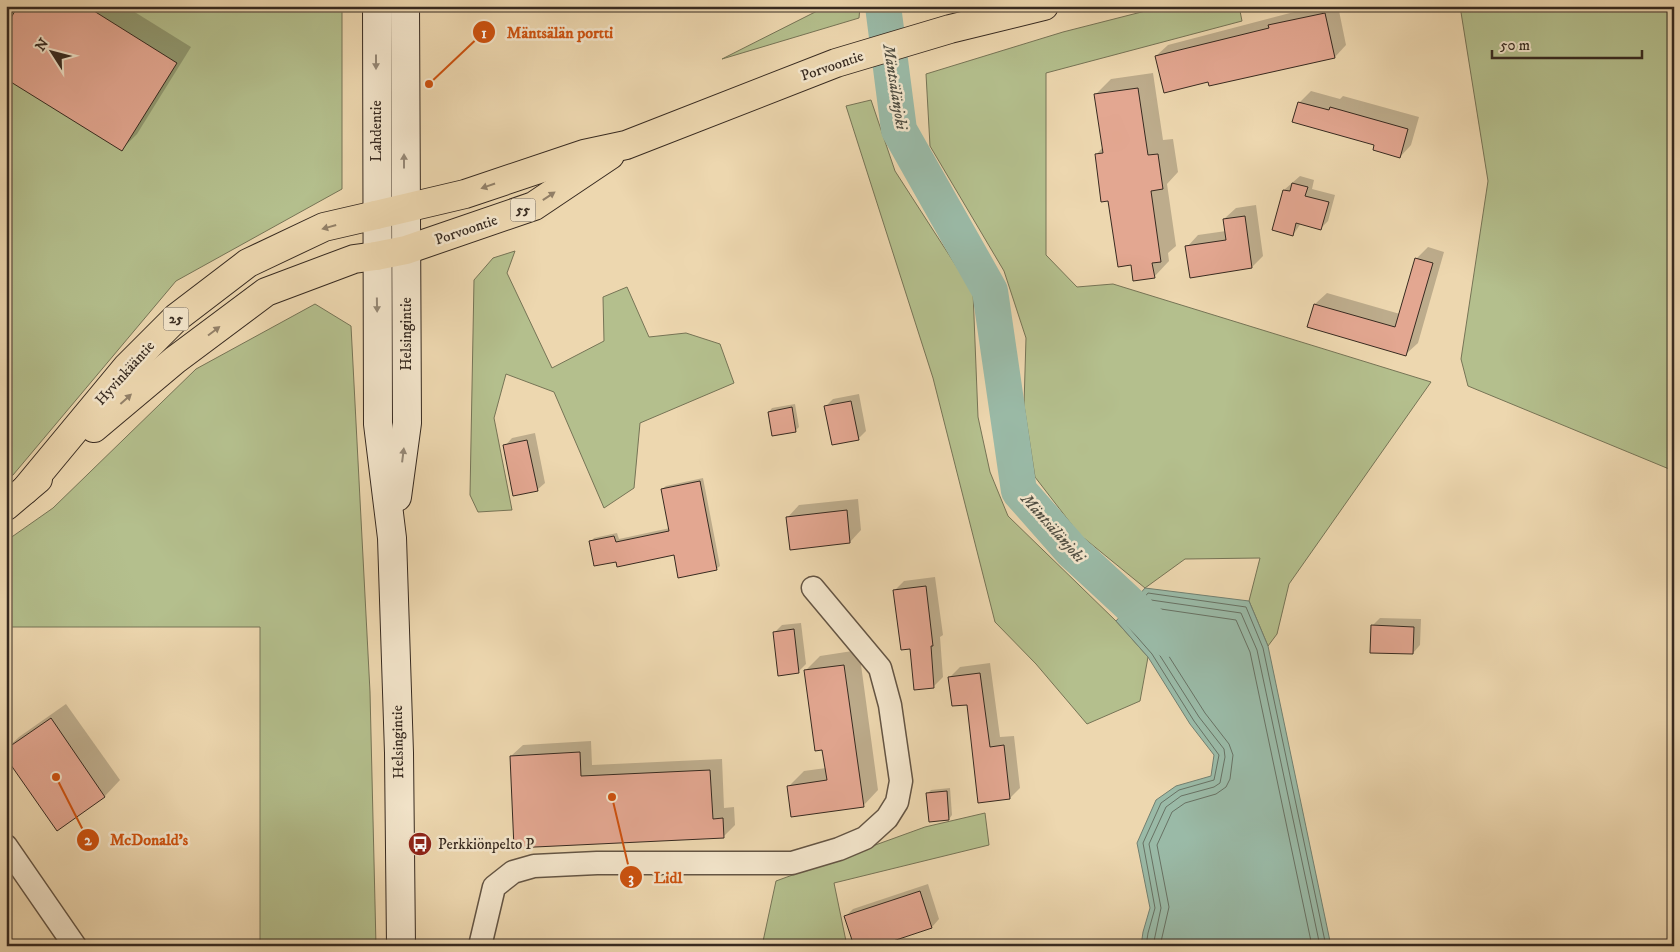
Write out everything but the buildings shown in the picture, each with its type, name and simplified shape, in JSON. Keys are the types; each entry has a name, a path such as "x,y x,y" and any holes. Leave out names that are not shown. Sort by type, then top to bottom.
{"main road":[{"name":"Lahdentie","path":"376,256 377,6"},
{"name":"Lahdentie","path":"404,6 404,209 406,250"},
{"name":"Porvoontie","path":"376,215 465,194 584,154 626,144 836,63 950,29 1044,6"},
{"name":"Porvoontie","path":"376,256 406,250 534,206 626,144"},
{"name":"Hyvinkääntie","path":"16,498 127,367 176,318 248,263 324,228 376,215"},
{"name":"Helsingintie","path":"392,538 407,422 406,250"},
{"name":"Hyvinkääntie","path":"16,498 138,388 266,292 354,259 376,256"},
{"name":"Helsingintie","path":"376,256 378,424 392,538 399,753 401,946"}],"street":[{"path":"480,946 494,887 513,872 534,866 598,863 792,864 839,849 865,838 887,818 897,802 901,781 890,705 880,668 813,588"},
{"path":"6,846 75,946"}],"green space":[{"path":"6,6 342,6 342,189 176,281 13,475 6,479"},
{"path":"827,6 860,6 859,18 722,59"},
{"path":"1165,6 1239,6 1242,21 1046,73 1046,255 1077,287 1113,284 1431,382 1289,584 1277,634 1268,646 1249,601 1260,558 1185,559 1145,588 1079,534 1035,477 1024,405 1026,338 1004,271 930,146 926,74 1063,32"},
{"path":"1460,6 1674,6 1674,471 1468,386 1461,359 1488,181"},
{"path":"871,100 895,171 973,292 978,417 990,472 1008,516 1116,621 1148,657 1140,701 1087,724 1036,664 995,622 933,378 846,106"},
{"path":"515,251 507,273 552,368 604,341 603,297 627,287 649,337 686,333 720,344 734,383 640,423 634,488 604,508 554,392 506,374 494,418 512,510 478,512 470,495 474,280 493,258"},
{"path":"315,304 351,326 370,692 376,946 260,946 260,627 6,627 6,541 53,508 196,369"},
{"path":"985,813 989,845 834,883 847,946 762,946 776,881 925,827"}],"water":[{"path":"1145,588 1249,601 1268,646 1331,946 1141,946 1150,908 1137,843 1156,800 1176,786 1211,776 1214,755 1190,724 1148,657 1116,621"}],"waterway":[{"name":"Mäntsälänjoki","path":"883,6 899,130 990,291 1019,491 1072,551 1167,639"}],"place":[{"name":"Mäntsälän portti","path":"429,84"},
{"name":"McDonald's","path":"56,777"},
{"name":"Lidl","path":"612,797"},
{"name":"Perkkiönpelto P","path":"420,844"}]}
